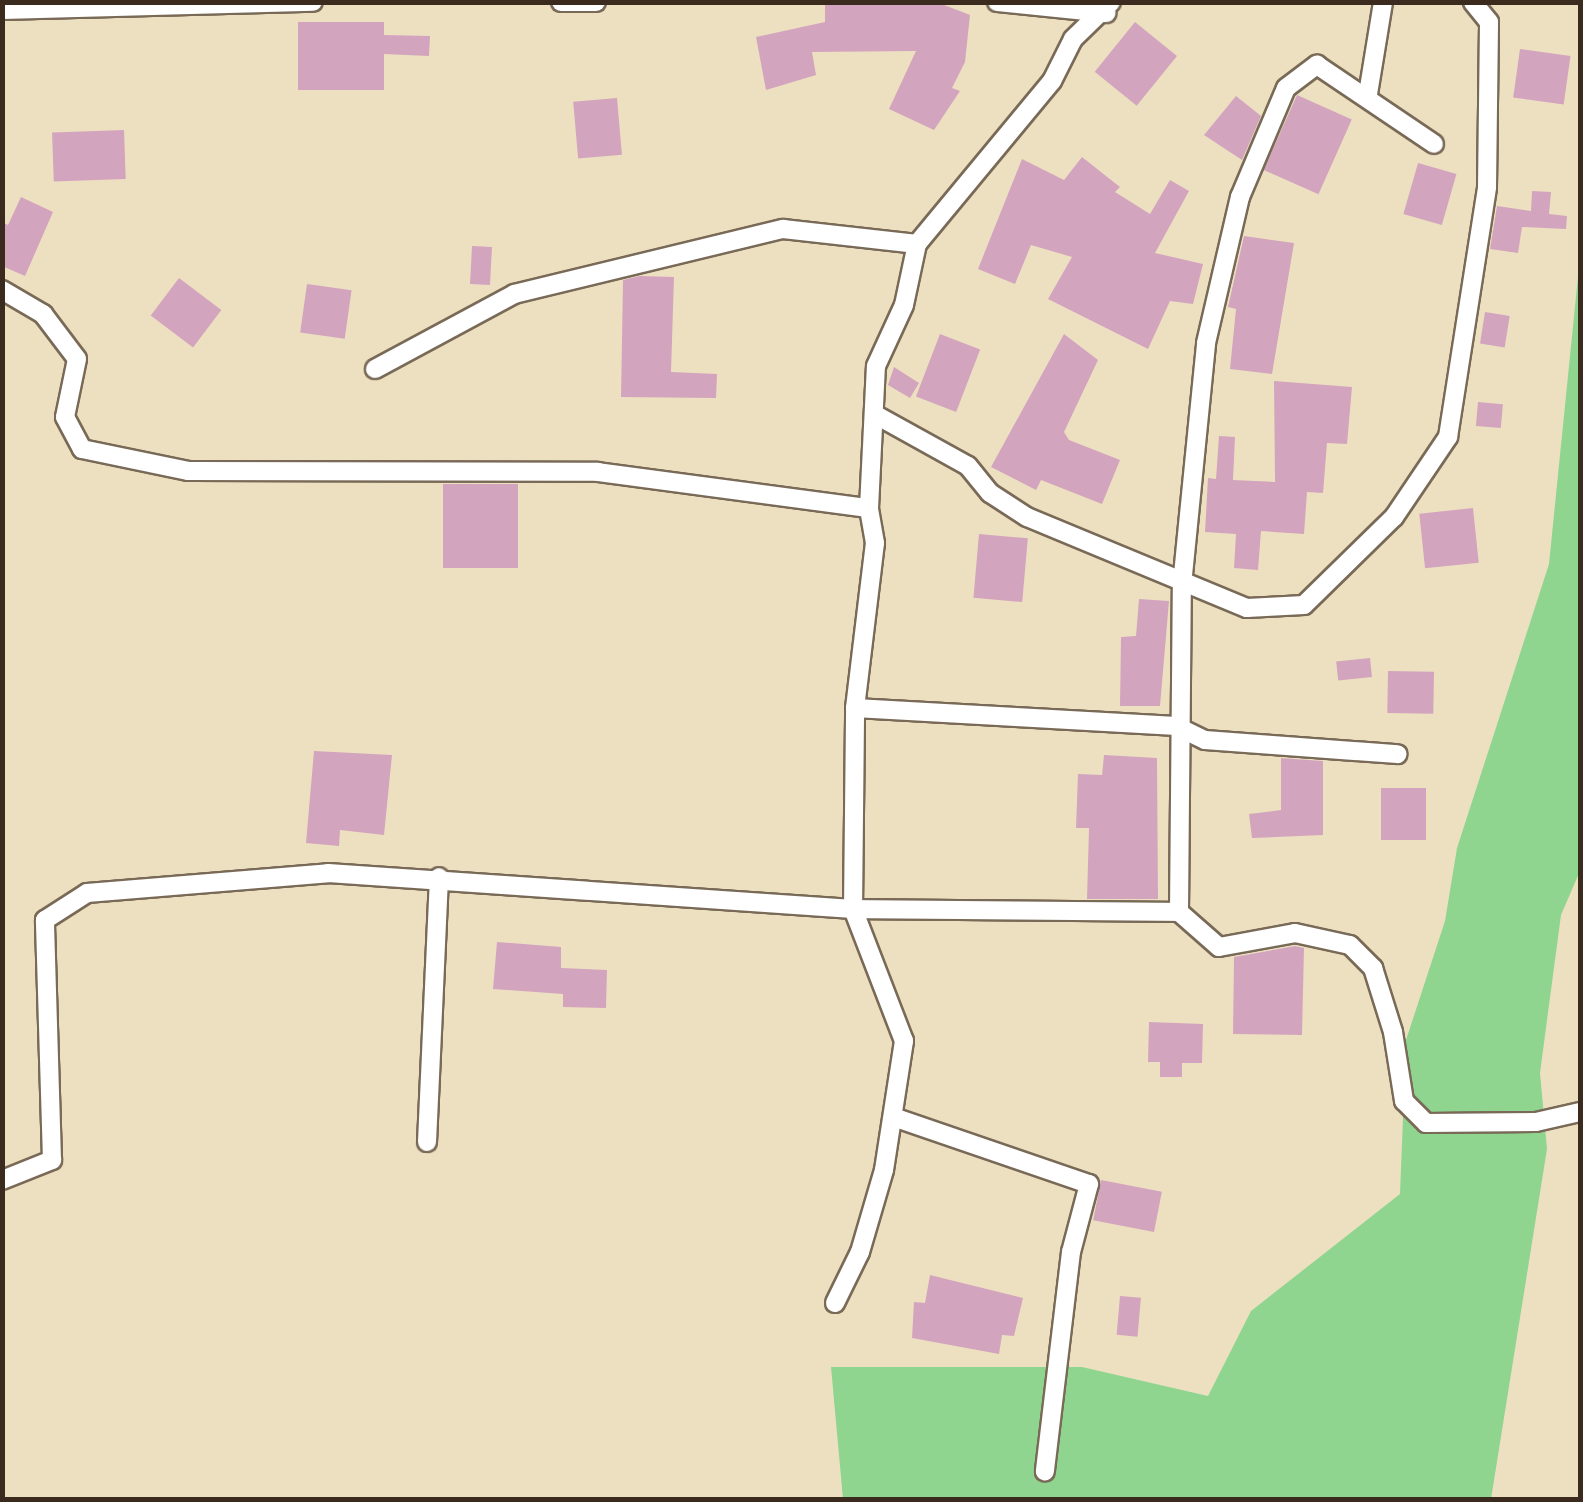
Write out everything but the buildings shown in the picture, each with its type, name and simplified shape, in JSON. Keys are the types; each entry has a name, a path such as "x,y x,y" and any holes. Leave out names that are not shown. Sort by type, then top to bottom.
{"street":[{"path":"2,10 313,2"},
{"path":"560,2 596,2"},
{"path":"997,2 1108,8"},
{"path":"1368,94 1383,2"},
{"path":"876,416 968,466 990,494 1027,517 1182,585 1247,608 1304,605 1394,517 1448,438 1487,188 1489,22 1473,2"},
{"path":"835,1302 860,1252 893,1117 904,1041 853,909 854,708 874,543 869,508 876,366 904,305 916,244 1052,80 1073,39 1108,8"},
{"path":"1178,912 1176,726 1182,585 1206,342 1240,197 1262,137 1286,88 1317,66 1368,94 1434,144"},
{"path":"375,369 514,294 783,230 916,244"},
{"path":"2,290 43,314 77,359 65,417 82,449 188,471 598,472 869,508"},
{"path":"854,708 1176,726 1206,740 1397,754"},
{"path":"2,1180 52,1160 45,920 87,893 328,873 439,877 853,909 1178,912 1219,948 1296,933 1350,945 1373,968 1393,1032 1404,1101 1426,1123 1536,1122 1580,1112"},
{"path":"428,1142 439,877"},
{"path":"893,1117 1089,1184 1071,1252 1044,1471"}],"green space":[{"path":"1580,257 1580,871 1561,915 1540,1073 1547,1149 1491,1499 843,1499 831,1367 1082,1367 1208,1396 1251,1311 1400,1194 1406,1040 1445,921 1457,848 1549,564"}]}
